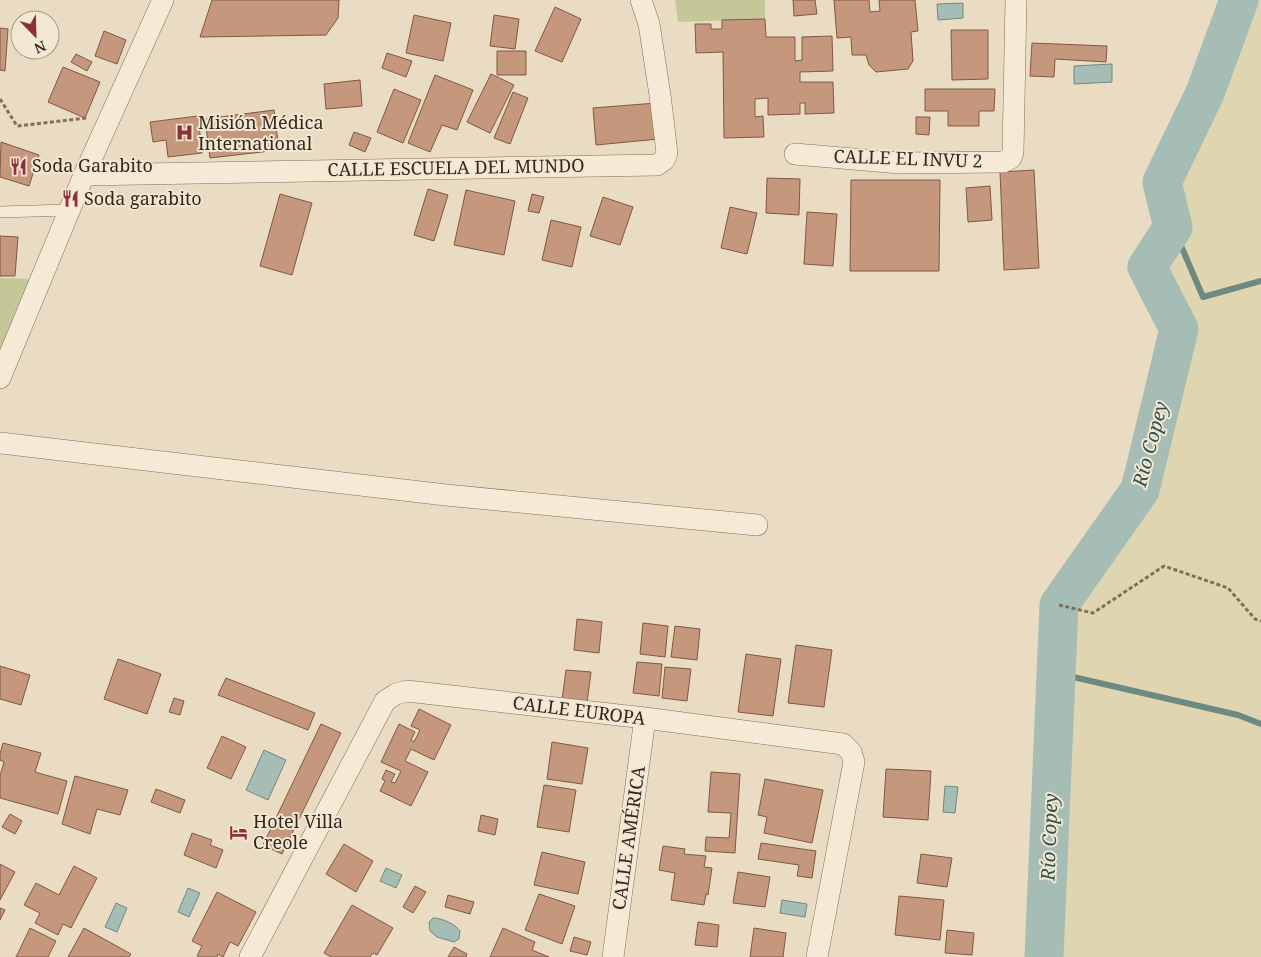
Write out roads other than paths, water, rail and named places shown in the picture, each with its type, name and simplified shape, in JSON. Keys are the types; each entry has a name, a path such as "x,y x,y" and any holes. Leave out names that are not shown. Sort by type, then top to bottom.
{"street":[{"path":"0,378 84,175 163,0"},
{"name":"CALLE ESCUELA DEL MUNDO","path":"84,175 657,165 664,160 667,153 651,33 641,0"},
{"name":"CALLE EL INVU 2","path":"795,154 900,163 1004,162 1011,158 1014,152 1016,0"},
{"path":"0,443 446,495 757,525"},
{"name":"CALLE EUROPA","path":"250,957 385,701 396,694 407,691 645,718 843,744 851,752 854,762 817,957"},
{"name":"CALLE AMÉRICA","path":"613,957 645,718"}],"lane":[{"path":"0,212 69,210"}],"water":[{"path":"963,3 963,18 938,20 937,4"},
{"path":"1112,64 1112,82 1074,84 1074,66"},
{"path":"264,750 286,760 268,800 246,790"},
{"path":"945,786 958,787 955,813 943,812"},
{"path":"386,868 402,875 396,888 380,881"},
{"path":"188,888 200,893 189,917 178,912"},
{"path":"782,900 807,904 805,917 780,913"},
{"path":"116,903 127,908 117,932 105,927"},
{"path":"433,918 444,920 455,926 460,931 459,939 454,942 437,937 430,931 429,922"}],"waterway":[{"name":"Río Copey","path":"1044,957 1059,605 1140,490 1179,329 1147,267 1173,227 1162,182 1205,93 1239,0"},
{"path":"1173,227 1203,297 1261,281"},
{"path":"1056,673 1238,715 1261,724"}],"place":[{"name":"Misión Médica International","path":"184,133"},
{"name":"Soda Garabito","path":"18,166"},
{"name":"Soda garabito","path":"70,199"},
{"name":"Hotel Villa Creole","path":"239,832"}]}
